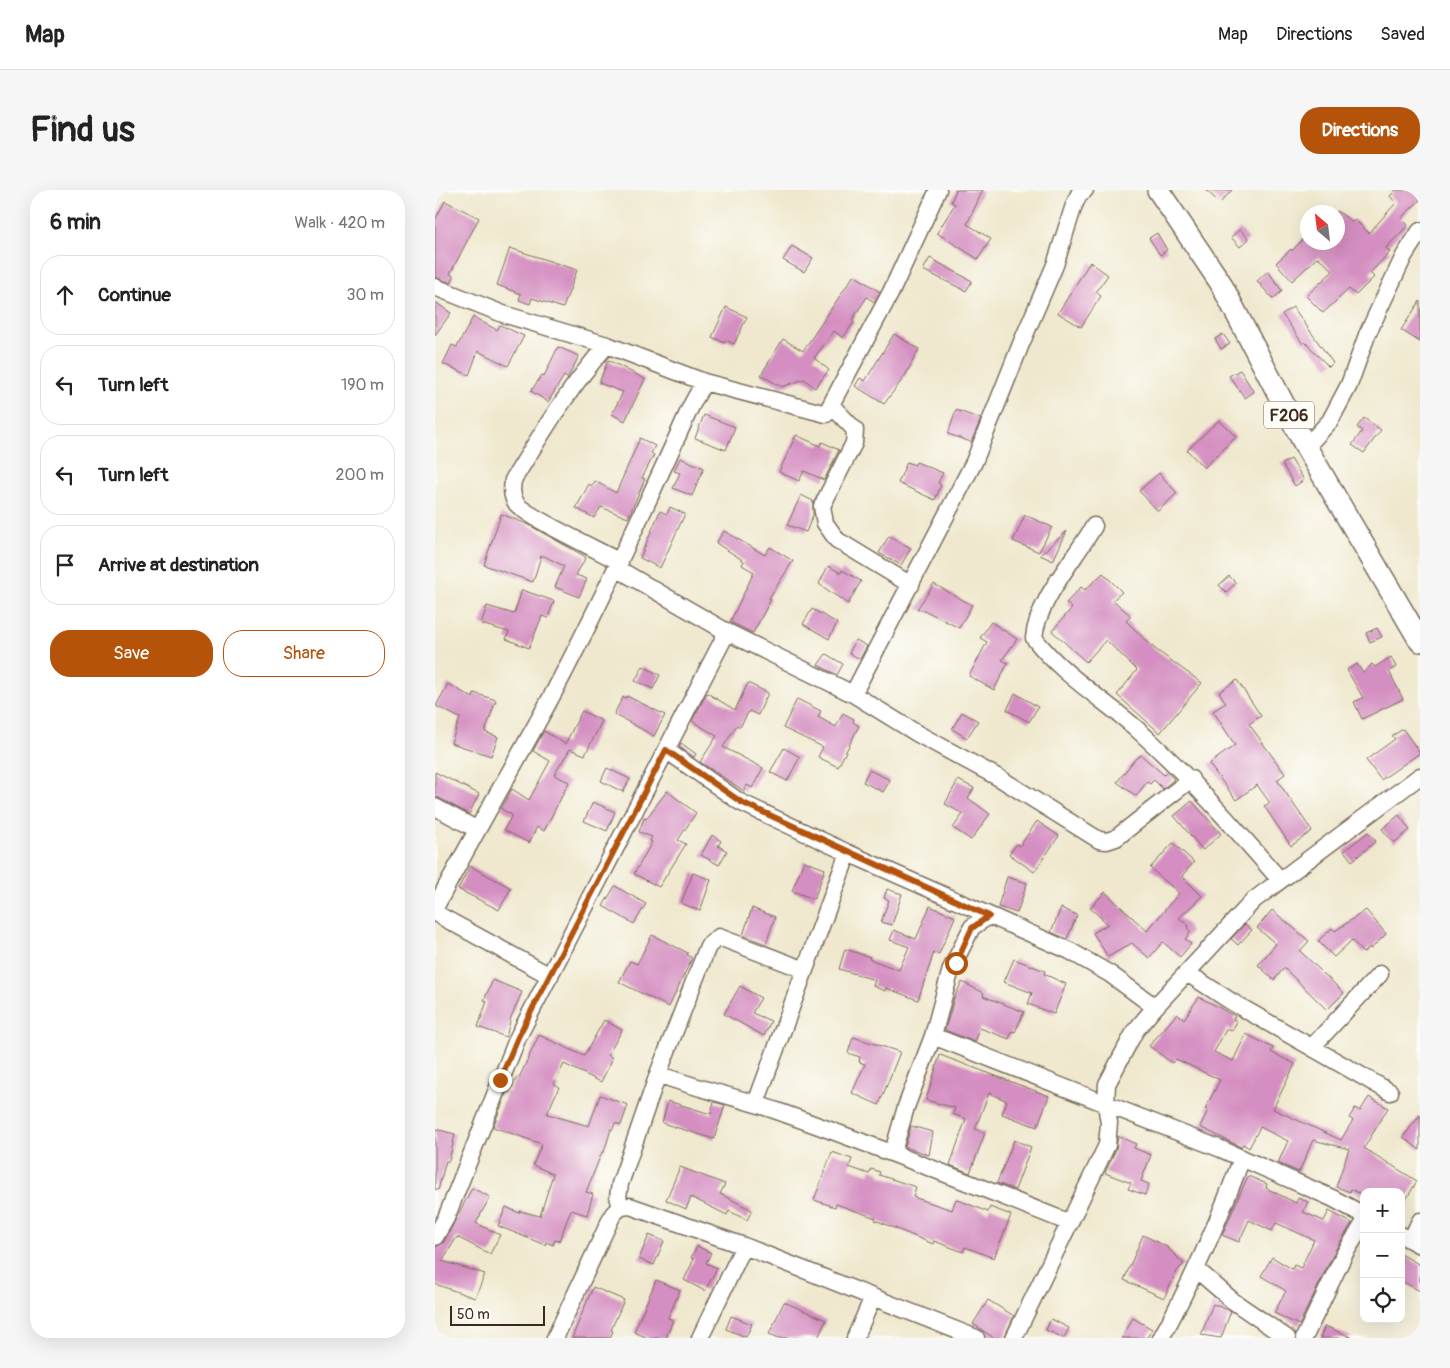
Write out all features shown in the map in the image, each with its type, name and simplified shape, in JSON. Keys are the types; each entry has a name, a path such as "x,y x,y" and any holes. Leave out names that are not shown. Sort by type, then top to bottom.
{"main road":[{"name":"F206","path":"1158,190 1219,282 1306,447 1420,641"}],"street":[{"path":"435,287 503,314 607,346 704,382 826,414 891,292 938,190"},
{"path":"853,694 978,453 1021,344 1055,265 1074,205 1079,194 1085,190"},
{"path":"1306,447 1330,421 1349,385 1371,326 1404,256 1420,231"},
{"path":"607,346 585,370 554,414 513,480 511,492 516,504 727,632 853,694 918,734 1001,779 1099,840 1107,841 1116,838 1191,779"},
{"path":"435,908 476,829 555,691 619,565 691,406 704,382"},
{"path":"831,405 855,430 854,443 822,506 825,523 837,540 911,585"},
{"path":"1094,526 1048,598 1035,624 1034,638 1044,651 1115,708 1191,779 1280,880"},
{"path":"435,1237 446,1218 518,1037 727,632"},
{"path":"666,750 741,802 849,853 1070,951 1110,974 1155,1006"},
{"path":"1014,1338 1107,1145 1109,1123 1106,1104 1107,1084 1135,1031 1155,1006 1254,900 1420,776"},
{"path":"435,807 476,829"},
{"path":"756,1103 849,853"},
{"path":"435,913 550,976"},
{"path":"893,1152 906,1107 933,1036 948,977 972,928 989,916"},
{"path":"621,1207 618,1198 620,1184 658,1074 707,946 719,936 805,970"},
{"path":"1187,973 1232,1002 1390,1092"},
{"path":"1312,1047 1380,974"},
{"path":"933,1036 1241,1158 1332,1198 1360,1213"},
{"path":"658,1074 678,1082 756,1103 893,1152 1070,1223"},
{"path":"1161,1338 1196,1269 1225,1204 1241,1158"},
{"path":"555,1338 613,1214 621,1207 630,1206 642,1208 744,1246 976,1338"},
{"path":"1411,1240 1420,1221"},
{"path":"1304,1338 1345,1253 1360,1229"},
{"path":"700,1338 744,1246"},
{"path":"1196,1269 1233,1301 1287,1338"},
{"path":"855,1338 873,1297"}],"building":[{"path":"956,190 983,190 967,224 991,239 978,259 937,233 955,204 951,202"},
{"path":"1206,190 1232,190 1220,203"},
{"path":"1396,190 1420,190 1420,200 1401,218 1408,225 1386,248 1390,252 1370,273 1374,277 1356,295 1349,289 1323,313 1306,296 1333,271 1318,257 1292,281 1276,263 1291,249 1292,251 1300,242 1300,250 1345,250 1345,216 1353,222 1355,220 1369,233 1396,203 1390,196"},
{"path":"445,201 479,218 450,274 454,276 451,283 435,277 435,220"},
{"path":"1240,229 1249,239 1240,247 1231,237"},
{"path":"1157,233 1167,250 1160,255 1149,238"},
{"path":"792,246 813,258 804,272 783,260"},
{"path":"510,248 577,270 563,308 532,298 530,304 519,300 521,294 497,285"},
{"path":"930,258 972,281 966,291 923,270"},
{"path":"1090,262 1108,275 1096,292 1101,296 1081,327 1058,313"},
{"path":"1268,271 1282,291 1273,299 1257,281"},
{"path":"854,275 880,292 874,302 867,297 843,338 834,331 814,358 829,370 815,388 804,379 782,387 761,375 783,339 803,351"},
{"path":"1420,301 1420,342 1401,330"},
{"path":"435,302 451,313 435,335"},
{"path":"726,307 747,317 734,344 726,340 725,343 712,337"},
{"path":"1293,307 1333,363 1329,367 1305,342 1303,344 1282,314"},
{"path":"473,317 497,330 500,325 524,336 508,366 478,351 469,375 443,364 452,345 457,347"},
{"path":"894,334 919,349 905,376 884,404 855,386 860,378 865,381"},
{"path":"1223,334 1230,344 1221,349 1215,339"},
{"path":"558,347 579,356 567,378 564,376 548,402 531,391 542,375 544,376"},
{"path":"608,360 645,379 625,421 612,414 623,392 599,383"},
{"path":"1240,370 1254,392 1245,398 1229,376"},
{"path":"956,410 981,419 971,442 948,434"},
{"path":"704,415 735,427 726,450 695,438"},
{"path":"1364,418 1381,430 1364,453 1352,445 1362,431 1357,427"},
{"path":"1219,420 1236,437 1204,468 1187,450"},
{"path":"796,435 820,446 822,442 839,450 824,480 804,471 799,481 779,472"},
{"path":"640,438 655,446 651,453 654,455 642,478 645,479 628,518 601,507 594,518 576,508 589,484 592,486 595,481 616,493"},
{"path":"680,458 704,468 692,496 673,488 680,473 674,471"},
{"path":"1291,459 1304,480 1295,486 1282,464"},
{"path":"907,462 915,465 916,462 943,473 938,483 941,485 935,500 898,483"},
{"path":"1159,473 1177,493 1158,511 1139,491"},
{"path":"801,495 813,501 813,515 806,532 787,525"},
{"path":"670,507 685,514 660,568 640,558 660,511 667,514"},
{"path":"501,514 527,524 586,557 576,575 587,579 579,597 555,587 564,566 544,556 541,556 533,582 484,565"},
{"path":"1025,515 1052,527 1039,552 1013,541"},
{"path":"724,531 765,555 770,547 793,561 769,598 771,599 753,633 730,622 754,572 742,565 744,561 716,543"},
{"path":"1067,531 1053,561 1040,555"},
{"path":"889,536 911,548 901,565 879,553"},
{"path":"828,566 841,573 842,570 861,581 848,604 819,584"},
{"path":"1103,573 1122,592 1113,600 1131,616 1126,621 1155,649 1202,683 1160,733 1117,695 1137,670 1106,640 1086,662 1052,631 1072,608 1066,603 1081,587 1085,590"},
{"path":"1229,576 1236,583 1226,592 1219,585"},
{"path":"934,584 972,605 959,628 928,612 917,609"},
{"path":"522,590 554,601 548,618 542,616 529,648 506,639 509,632 481,624 487,606 514,614"},
{"path":"812,609 837,623 829,639 803,624"},
{"path":"991,622 1017,639 1002,660 1008,663 994,690 969,676 987,642 980,638"},
{"path":"1377,628 1382,637 1370,642 1366,633"},
{"path":"856,640 867,646 860,659 849,653"},
{"path":"826,654 843,664 837,675 818,665"},
{"path":"1391,657 1396,667 1389,671 1403,699 1362,719 1354,702 1363,698 1347,670 1357,664 1363,673 1372,664 1375,667"},
{"path":"643,666 660,675 653,689 635,681"},
{"path":"1237,680 1261,716 1249,724 1285,774 1277,780 1312,831 1291,846 1264,806 1270,803 1257,785 1236,800 1209,764 1235,745 1213,711 1226,703 1219,692"},
{"path":"748,683 768,693 758,715 749,711 740,727 737,725 723,747 763,768 752,788 747,785 744,791 700,762 717,736 692,721 707,693 735,710"},
{"path":"448,684 473,698 474,693 496,700 485,732 498,737 491,756 451,743 460,718 436,706"},
{"path":"1015,693 1038,707 1029,722 1007,710"},
{"path":"627,696 665,715 654,736 614,714 623,697 626,698"},
{"path":"797,699 821,711 818,717 836,727 843,713 854,719 853,722 859,726 838,767 818,757 823,747 783,728"},
{"path":"582,711 602,721 585,755 570,749 554,775 569,782 544,831 537,827 529,843 504,830 512,815 501,809 512,789 529,800 550,761 533,751 544,731 565,744"},
{"path":"962,712 978,721 967,738 952,729"},
{"path":"1403,729 1420,753 1381,780 1366,760 1395,739 1392,736"},
{"path":"681,743 696,754 694,757 679,747"},
{"path":"784,748 800,757 787,781 770,772"},
{"path":"1141,755 1164,775 1167,772 1174,779 1163,789 1154,780 1150,784 1147,782 1136,796 1117,782 1135,759"},
{"path":"607,768 630,779 623,792 601,781"},
{"path":"869,770 890,780 883,792 863,782"},
{"path":"435,772 479,794 469,814 435,796"},
{"path":"958,780 974,788 968,798 990,814 971,840 953,828 963,814 945,804"},
{"path":"667,791 696,813 678,840 686,844 659,887 634,874 652,842 650,841 652,837 639,832 644,818 646,819"},
{"path":"1192,801 1221,834 1203,850 1174,816"},
{"path":"593,802 615,812 607,831 584,821"},
{"path":"1399,815 1410,830 1394,843 1382,829"},
{"path":"1037,821 1059,836 1034,872 1009,854 1017,844 1020,846"},
{"path":"1368,832 1376,841 1352,861 1344,851"},
{"path":"712,835 721,841 718,846 727,851 719,865 701,855"},
{"path":"1173,843 1194,862 1182,876 1202,896 1179,918 1189,926 1187,928 1191,932 1185,939 1191,944 1180,957 1163,942 1149,958 1132,943 1108,957 1093,933 1108,924 1090,908 1105,892 1147,931 1179,893 1150,868"},
{"path":"804,861 825,869 814,899 792,891"},
{"path":"470,866 511,888 499,910 458,889"},
{"path":"693,873 711,880 700,911 681,903"},
{"path":"1007,877 1027,883 1017,913 998,907"},
{"path":"615,886 646,904 634,924 603,906"},
{"path":"887,889 902,894 892,925 881,922 889,900 884,898"},
{"path":"930,906 955,917 939,954 934,952 918,1000 886,988 885,991 873,986 875,980 839,969 845,949 870,957 869,959 899,970 909,947 890,940 894,930 916,939"},
{"path":"752,908 775,917 766,944 743,935"},
{"path":"1061,908 1077,915 1067,939 1051,932"},
{"path":"1272,910 1309,941 1300,951 1344,993 1327,1010 1284,968 1274,980 1258,965 1276,944 1257,928"},
{"path":"1366,910 1386,934 1371,949 1370,947 1363,953 1352,940 1334,957 1318,941 1332,928 1335,931"},
{"path":"1245,924 1252,930 1238,945 1231,939"},
{"path":"652,935 688,953 687,955 692,958 669,1007 619,982 630,961 637,964"},
{"path":"1014,959 1045,971 1044,974 1066,984 1054,1014 1028,1004 1032,993 1004,982"},
{"path":"493,980 522,992 511,1017 506,1037 478,1027 487,1001 484,1000"},
{"path":"962,982 984,993 983,996 1024,1012 1015,1032 1012,1031 1009,1039 980,1028 975,1042 945,1030 954,998"},
{"path":"740,986 761,998 752,1013 771,1021 764,1036 724,1014"},
{"path":"1199,997 1235,1016 1233,1019 1237,1021 1232,1031 1227,1028 1214,1052 1233,1061 1246,1034 1273,1048 1271,1052 1295,1064 1273,1109 1341,1140 1353,1120 1349,1118 1355,1108 1360,1111 1369,1097 1388,1108 1364,1148 1417,1181 1405,1201 1405,1188 1360,1188 1360,1194 1351,1189 1350,1192 1336,1187 1349,1149 1313,1140 1299,1172 1278,1163 1288,1141 1260,1127 1249,1148 1243,1144 1241,1147 1200,1127 1208,1110 1205,1109 1220,1080 1176,1059 1172,1063 1149,1046 1177,1014 1184,1019"},
{"path":"604,1020 622,1030 608,1055 612,1058 611,1062 601,1082 564,1064 554,1084 559,1087 547,1114 589,1126 600,1095 628,1105 621,1125 615,1123 613,1129 611,1129 604,1152 602,1152 586,1192 593,1194 587,1215 571,1210 559,1241 555,1240 553,1245 546,1242 545,1245 498,1226 506,1207 519,1213 520,1211 540,1216 553,1174 533,1165 542,1144 493,1127 507,1092 509,1093 517,1077 519,1078 539,1035 584,1056"},
{"path":"853,1037 900,1052 879,1105 852,1093 865,1064 859,1062 860,1057 848,1053"},
{"path":"940,1055 1049,1096 1037,1127 1002,1114 1007,1101 989,1093 975,1129 985,1133 970,1173 950,1165 966,1119 953,1114 955,1108 926,1100"},
{"path":"668,1101 711,1114 714,1102 725,1105 714,1139 662,1123"},
{"path":"1420,1115 1420,1150 1403,1137"},
{"path":"911,1126 933,1132 929,1155 905,1147"},
{"path":"435,1129 455,1134 449,1161 446,1161 438,1190 435,1189"},
{"path":"1118,1136 1136,1144 1134,1148 1151,1155 1141,1181 1149,1184 1145,1195 1128,1189 1131,1183 1105,1173 1116,1149"},
{"path":"1014,1140 1031,1147 1015,1190 997,1183"},
{"path":"832,1152 852,1159 849,1167 869,1174 871,1169 880,1172 879,1175 916,1187 913,1197 952,1210 956,1199 988,1212 990,1207 1011,1215 994,1258 965,1247 963,1252 934,1241 933,1244 875,1220 876,1218 836,1204 835,1207 814,1200"},
{"path":"680,1167 725,1184 720,1194 752,1210 747,1220 729,1211 727,1215 691,1197 686,1209 666,1200"},
{"path":"1248,1176 1267,1184 1266,1188 1296,1203 1298,1198 1308,1202 1303,1212 1324,1221 1329,1211 1352,1223 1336,1249 1299,1325 1274,1313 1286,1291 1261,1276 1272,1257 1292,1269 1294,1265 1301,1268 1314,1240 1276,1223 1272,1231 1249,1220 1239,1242 1222,1235"},
{"path":"472,1188 490,1197 476,1223 500,1235 490,1254 457,1237 442,1261 485,1274 475,1298 435,1284 435,1247 444,1242"},
{"path":"649,1235 664,1241 654,1265 639,1259"},
{"path":"1143,1235 1167,1247 1184,1264 1177,1271 1164,1298 1124,1280"},
{"path":"697,1246 711,1253 706,1263 717,1268 705,1291 684,1280 694,1259 691,1258"},
{"path":"1405,1256 1420,1265 1420,1291 1405,1283"},
{"path":"656,1280 680,1290 668,1318 673,1320 666,1338 648,1338 634,1332"},
{"path":"593,1287 624,1300 611,1330 613,1331 610,1338 572,1338"},
{"path":"988,1300 1014,1316 1004,1338 994,1338 973,1324"},
{"path":"784,1302 826,1320 818,1338 779,1338 769,1334"},
{"path":"1213,1304 1231,1311 1221,1338 1201,1335"},
{"path":"731,1316 752,1324 746,1337 726,1329"},
{"path":"1133,1318 1152,1329 1147,1338 1122,1338"},
{"path":"1051,1319 1069,1328 1064,1338 1046,1330"},
{"path":"1325,1326 1353,1338 1320,1338"}],"route":[{"path":"500,1080 518,1037 666,750 741,802 989,916 972,928 956,963"}]}
